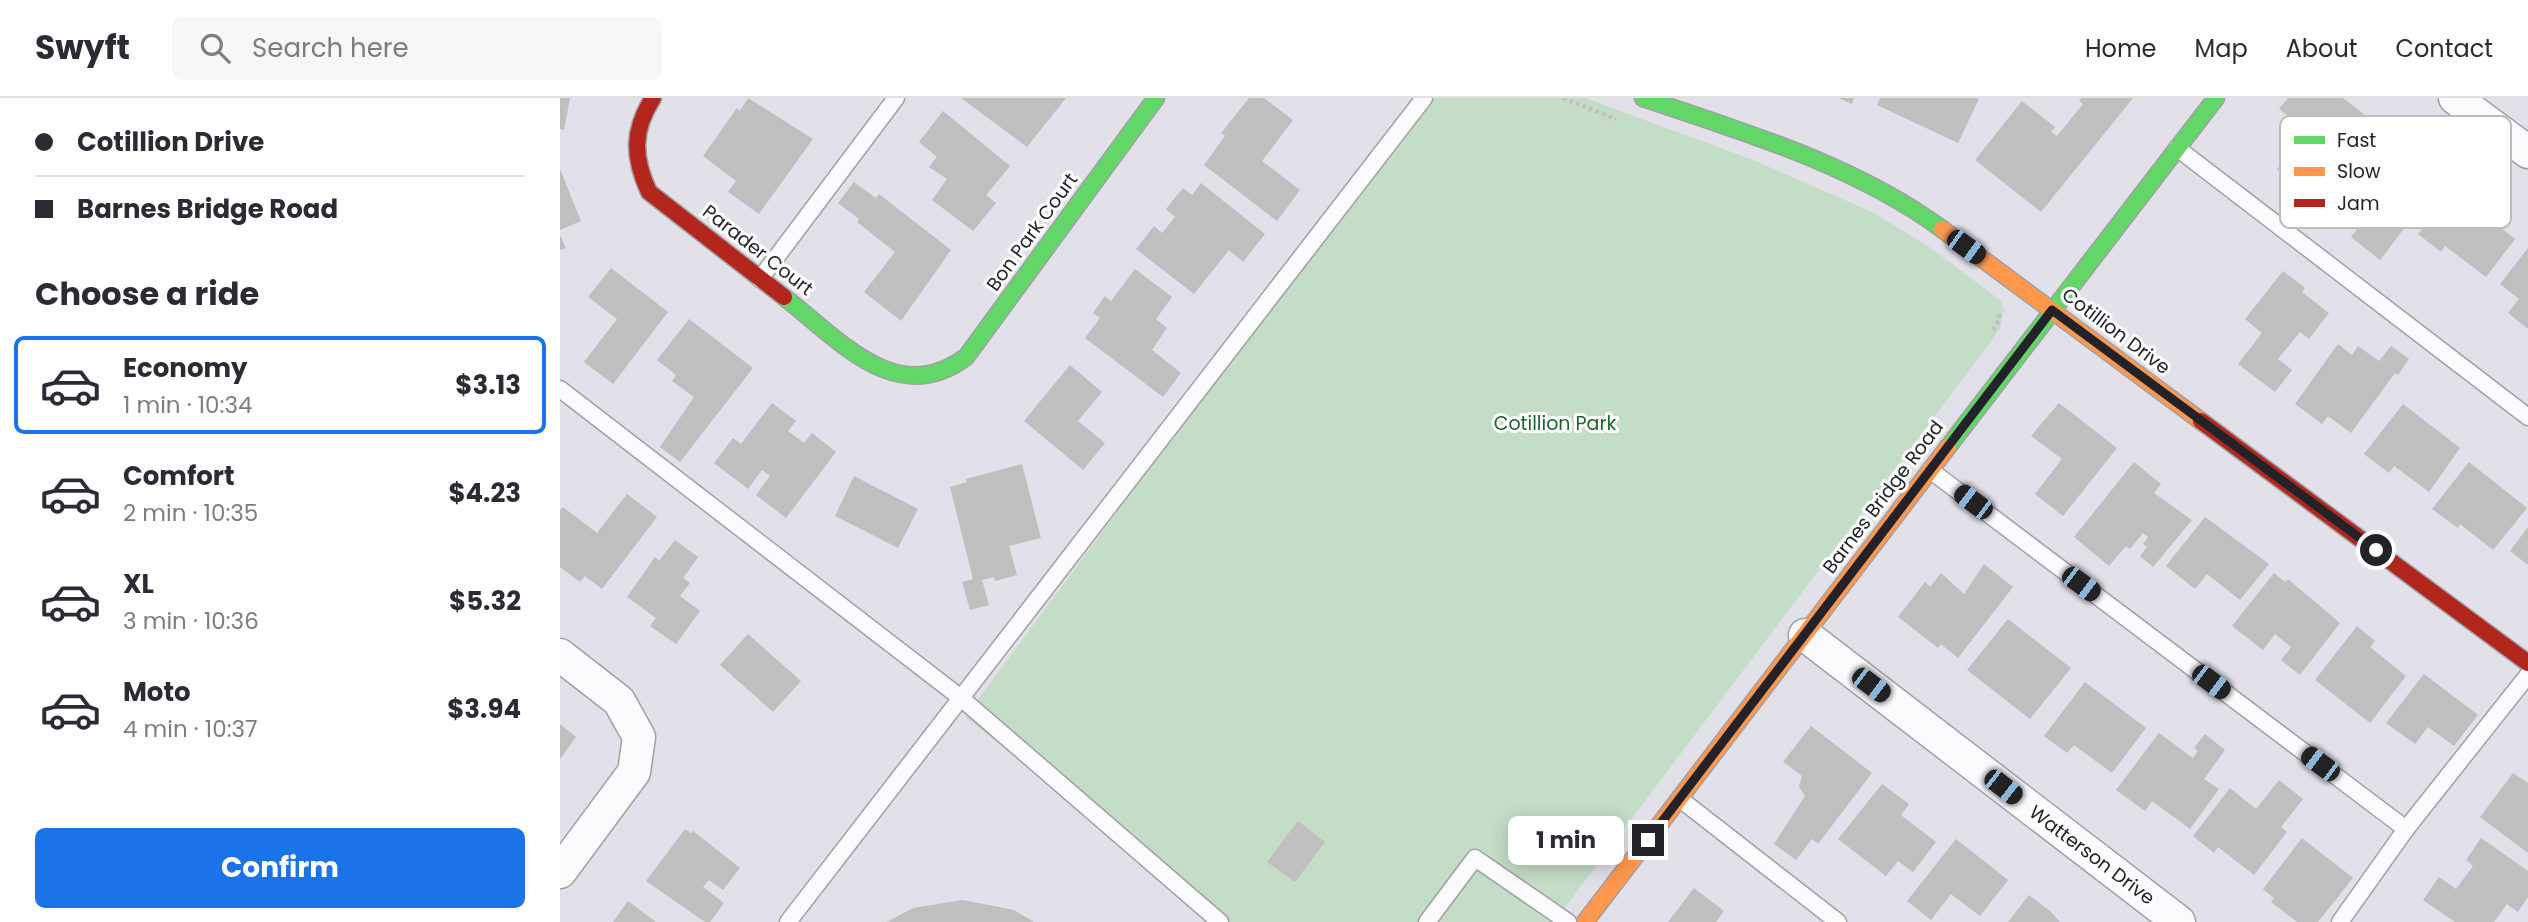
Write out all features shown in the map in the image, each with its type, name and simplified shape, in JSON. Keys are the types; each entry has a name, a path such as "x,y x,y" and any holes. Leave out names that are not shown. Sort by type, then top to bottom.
{"street":[{"name":"Parader Court","path":"653,98 640,117 633,143 639,171 649,191 877,368 906,379 930,377"},
{"name":"Bon Park Court","path":"930,377 949,370 966,357 1156,98"},
{"name":"Cotillion Drive","path":"1643,98 1762,141 1874,187 1923,215 2528,663"},
{"name":"Barnes Bridge Road","path":"1585,922 2216,98"},
{"path":"2455,98 2479,116"},
{"path":"2511,139 2528,152"},
{"name":"Watterson Drive","path":"1805,635 2179,922"},
{"path":"560,655 619,701 639,737 635,772 560,872"}],"lane":[{"path":"760,279 896,98"},
{"path":"788,922 1424,98"},
{"path":"2176,147 2280,227"},
{"path":"2282,228 2528,417"},
{"path":"560,389 961,698 1220,922"},
{"path":"1930,469 2406,829"},
{"path":"2340,922 2406,829 2528,675"},
{"path":"1680,799 1838,922"},
{"path":"1427,922 1475,858 1568,922"}],"path":[{"path":"1563,98 1630,124"},
{"path":"1986,340 1999,320 1994,300"}],"green space":[{"name":"Cotillion Park","path":"1424,98 1585,98 1753,160 1872,212 1928,246 2000,300 2004,309 2000,329 1554,922 1226,922 965,717"}],"building":[{"path":"560,98 570,98 564,130 560,129"},
{"path":"748,98 813,139 759,214 728,192 736,181 703,156 737,108 740,111"},
{"path":"961,98 1066,98 1027,147"},
{"path":"1249,98 1264,98 1293,120 1262,161 1300,190 1277,221 1204,165 1225,136 1221,133"},
{"path":"1838,98 1854,98 1852,104"},
{"path":"1880,98 1979,99 1958,143 1877,105"},
{"path":"2081,98 2133,98 2041,212 1975,160 2022,101 2055,127 2051,132 2057,136 2083,104 2079,101"},
{"path":"2288,98 2343,98 2366,116 2288,116 2279,109"},
{"path":"943,111 1010,166 986,195 996,203 973,231 932,200 947,179 929,167 937,157 919,142"},
{"path":"560,169 581,221 560,230"},
{"path":"854,182 876,198 879,194 951,250 901,321 864,292 895,252 838,203"},
{"path":"1201,183 1265,234 1243,262 1229,250 1194,294 1136,249 1154,226 1162,233 1175,217 1166,209 1183,188 1192,195"},
{"path":"2358,228 2404,228 2380,260 2351,237"},
{"path":"2423,228 2501,228 2515,239 2486,277 2445,246 2441,252 2418,234"},
{"path":"560,235 566,248 560,250"},
{"path":"2528,248 2528,329 2508,313 2519,299 2500,284"},
{"path":"611,268 668,312 613,384 584,362 617,319 588,297"},
{"path":"1135,269 1172,297 1156,319 1167,328 1152,350 1181,373 1163,397 1085,338 1100,318 1093,313 1105,296 1111,301"},
{"path":"2283,271 2305,288 2302,292 2329,313 2309,339 2300,332 2278,359 2292,370 2275,392 2238,364 2262,333 2245,319"},
{"path":"689,319 753,368 680,462 660,447 694,397 672,381 676,375 657,360"},
{"path":"2338,344 2352,355 2358,346 2379,361 2391,346 2409,359 2398,375 2395,373 2351,433 2328,416 2322,424 2295,404"},
{"path":"1070,365 1102,392 1078,421 1105,443 1083,470 1024,421"},
{"path":"772,403 796,421 788,431 804,443 812,433 836,452 786,518 756,495 770,476 762,470 748,489 714,463 733,438 741,444"},
{"path":"2059,403 2117,448 2063,516 2035,494 2062,459 2031,436"},
{"path":"2403,404 2460,448 2429,492 2394,466 2389,473 2364,454"},
{"path":"2134,462 2161,484 2154,493 2192,520 2153,567 2140,556 2147,547 2143,544 2148,537 2143,533 2130,549 2126,546 2109,566 2074,537"},
{"path":"2469,462 2527,508 2493,550 2460,524 2458,528 2432,509"},
{"path":"1022,464 1041,538 1009,546 1017,575 995,581 994,577 982,580 989,605 970,610 962,582 973,579 950,487 967,482 966,479"},
{"path":"854,476 918,509 898,548 835,516"},
{"path":"627,494 657,517 602,589 585,576 580,582 560,567 560,510 563,507 597,533"},
{"path":"2205,517 2269,564 2240,600 2207,574 2195,589 2166,566"},
{"path":"2528,527 2528,565 2510,551"},
{"path":"675,540 698,557 683,578 690,583 680,596 700,611 676,644 650,626 656,618 627,597 655,557 659,561"},
{"path":"1984,564 2013,587 1958,658 1941,644 1938,648 1898,617 1925,582 1930,587 1941,573 1964,594"},
{"path":"2274,573 2285,582 2288,579 2340,623 2300,675 2281,660 2291,647 2275,634 2263,650 2232,626"},
{"path":"2008,619 2071,668 2030,719 1967,670"},
{"path":"2357,626 2375,641 2370,647 2406,676 2370,723 2315,680"},
{"path":"748,634 801,681 773,712 720,665"},
{"path":"2424,674 2478,715 2454,746 2428,727 2415,744 2386,723"},
{"path":"2085,682 2146,728 2112,773 2074,745 2067,753 2044,736"},
{"path":"560,724 576,737 560,759"},
{"path":"1811,726 1872,773 1818,844 1812,839 1796,860 1774,844 1805,796 1799,787 1802,776 1783,762"},
{"path":"2159,733 2193,758 2198,751 2194,748 2205,734 2225,750 2204,779 2219,789 2190,829 2152,801 2145,811 2116,790"},
{"path":"2513,773 2528,783 2528,853 2480,817"},
{"path":"2279,780 2303,799 2281,827 2287,832 2254,875 2218,847 2214,853 2193,836 2230,788 2256,809"},
{"path":"1882,784 1909,804 1901,815 1936,842 1913,872 1898,861 1886,876 1838,839"},
{"path":"1298,821 1325,842 1295,882 1267,862"},
{"path":"685,829 691,833 693,831 740,868 723,890 709,880 703,887 724,903 710,922 705,922 646,881"},
{"path":"2302,838 2353,878 2318,922 2297,922 2271,902 2274,898 2263,889"},
{"path":"2481,838 2528,871 2528,897 2518,912 2507,904 2494,922 2455,922 2423,900 2439,877 2456,889 2473,866 2466,860"},
{"path":"1956,839 2008,880 1980,916 1951,894 1931,920 1907,901"},
{"path":"1694,888 1724,911 1716,922 1668,922"},
{"path":"2029,895 2050,911 2060,922 2008,922"},
{"path":"963,900 1014,910 1034,922 887,922 913,908"},
{"path":"628,901 656,922 613,922"}],"traffic: fast":[{"path":"784,297 847,348 869,362 892,372 916,375 940,371 966,357 1156,98"},
{"path":"1643,98 1836,168 1908,206 1942,229"},
{"path":"1948,447 2216,98"}],"traffic: slow":[{"path":"1942,229 2201,421"},
{"path":"1585,922 1948,447"}],"traffic: jam":[{"path":"653,98 641,122 637,144 640,167 649,192 784,297"},
{"path":"2201,421 2528,663"}],"route":[{"path":"1648,840 2052,310 2376,550"}]}
